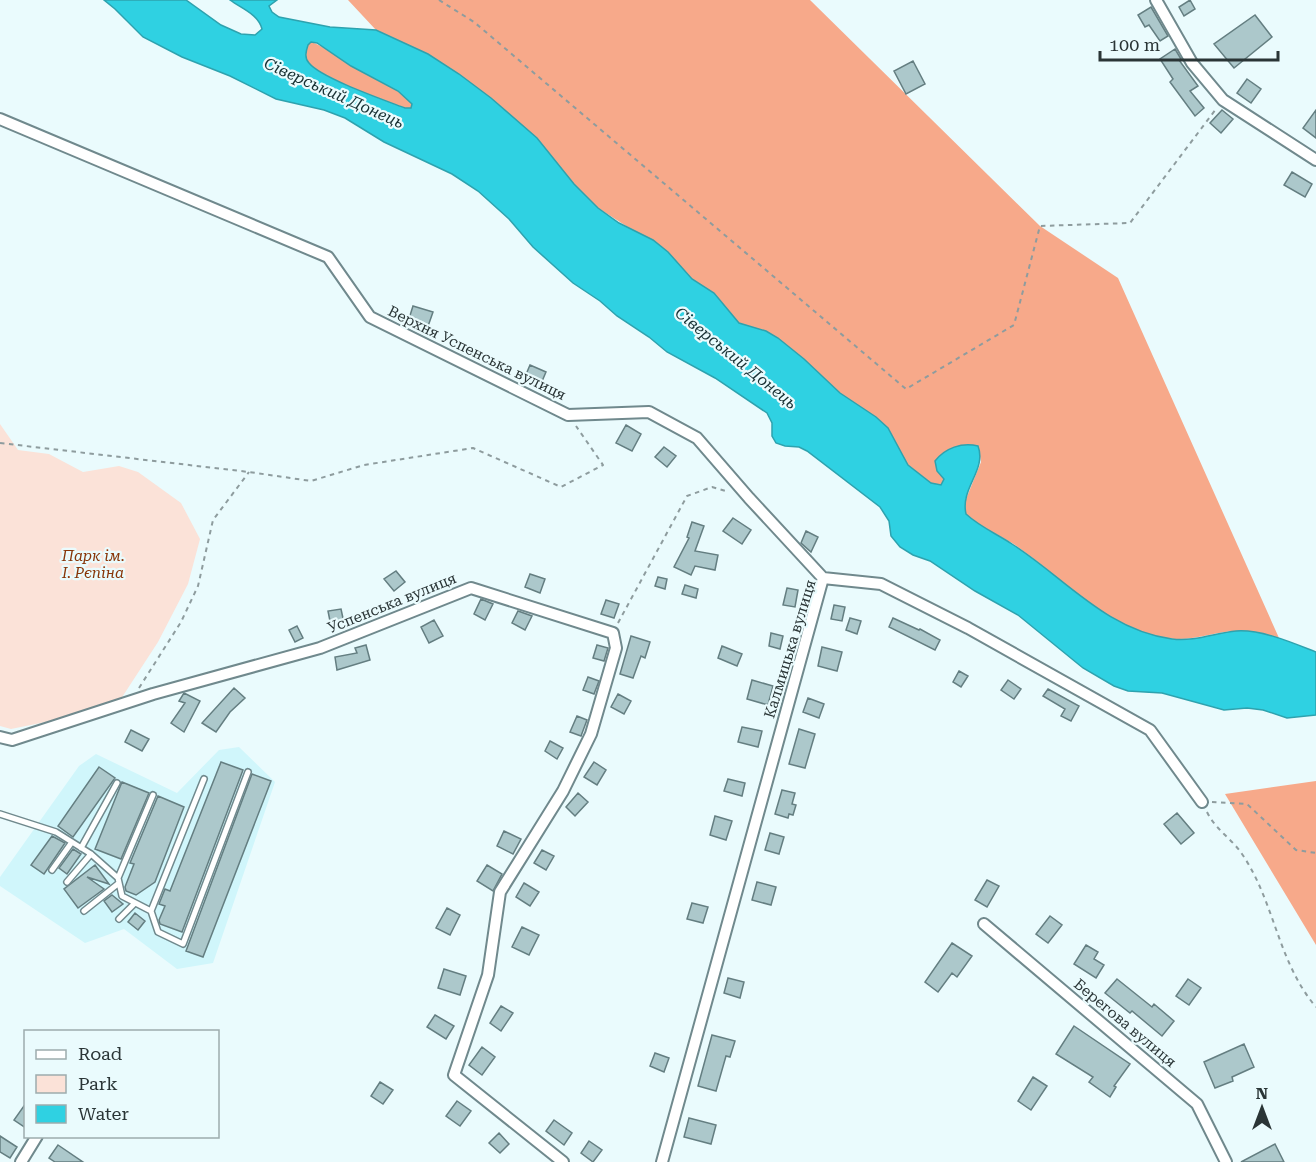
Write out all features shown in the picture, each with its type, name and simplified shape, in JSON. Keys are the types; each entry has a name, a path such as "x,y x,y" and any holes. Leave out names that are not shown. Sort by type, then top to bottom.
{"street":[{"path":"1156,0 1192,63 1223,100 1316,160"},
{"name":"Верхня Успенська вулиця","path":"0,119 328,257 370,317 568,415 649,412 697,438 824,578"},
{"name":"Калмицька вулиця","path":"662,1162 824,578 881,584 968,628 1150,730 1202,802"},
{"name":"Успенська вулиця","path":"0,738 12,741 153,694 320,648 471,588 613,633"},
{"path":"563,1162 454,1076 488,975 500,892 563,791 591,734 616,648 613,633"},
{"name":"Берегова вулиця","path":"984,924 1197,1104 1226,1162"},
{"path":"21,1162 36,1138"}],"lane":[{"path":"204,779 151,911 158,932 183,944 248,772"},
{"path":"81,848 117,783"},
{"path":"84,911 118,880 153,795"},
{"path":"0,814 56,832 72,842 90,854 118,880 122,896 151,911"},
{"path":"52,870 72,842"},
{"path":"67,882 90,854"},
{"path":"119,919 135,903"}],"path":[{"path":"439,0 474,22 906,389 1014,325 1041,226 1130,223 1223,100"},
{"path":"0,443 311,481 364,465 472,448 561,487 603,465 573,422"},
{"path":"128,704 181,622 198,586 213,519 249,472"},
{"path":"613,633 687,496 712,487 730,492"},
{"path":"1316,853 1296,850 1247,804 1202,802 1211,820 1242,854 1261,891 1291,971 1316,1007"}],"shaded area":[{"path":"348,0 810,0 1040,226 1118,278 1279,638 1238,631 1175,639 1151,635 1108,616 1012,543 966,514 964,504 981,462 978,446 964,446 954,451 937,471 944,479 941,486 931,483 908,465 876,417 840,393 778,338 739,323 714,293 692,279 681,267 634,231 598,208 574,184 537,138 491,99 428,54 376,30"},
{"path":"311,42 392,87 412,104 411,109 354,88 316,69 307,61 306,56 308,45"},
{"path":"239,747 275,782 213,963 177,969 124,929 85,943 0,886 0,877 79,766 96,754 177,793 219,750"},
{"path":"1316,781 1316,945 1225,794"}],"green space":[{"name":"Парк ім. І. Рєпіна","path":"0,424 18,450 49,454 83,472 119,466 138,472 181,503 200,539 188,584 158,642 115,708 11,729 0,726"}],"water":[{"name":"Сіверський Донець","path":"104,0 186,0 221,25 241,34 255,35 262,29 257,19 230,0 277,0 269,6 272,12 279,17 330,27 376,30 428,54 491,98 537,138 574,184 598,208 619,223 653,240 668,252 692,279 714,293 739,323 766,331 778,338 840,393 876,417 888,428 908,465 931,483 941,485 944,479 937,471 935,461 949,449 960,446 978,446 979,463 967,496 966,514 1031,557 1106,614 1148,634 1172,639 1180,640 1246,631 1277,637 1316,652 1316,715 1287,718 1263,710 1247,708 1224,710 1162,693 1128,691 1114,686 1083,668 1018,615 975,591 930,561 900,547 891,536 889,521 880,507 807,451 799,447 776,443 772,436 772,423 767,413 715,378 667,352 573,283 533,247 509,219 478,191 452,174 384,142 345,118 324,110 276,99 230,76 182,57 143,37","holes":["311,42 317,43 351,66 398,91 412,104 411,108 405,108 354,88 316,69 307,61 306,54 308,45"]}],"building":[{"path":"1190,0 1195,9 1184,16 1179,7"},
{"path":"1151,7 1168,36 1160,41 1149,25 1145,27 1138,15"},
{"path":"1255,15 1272,37 1234,68 1214,44"},
{"path":"1175,49 1181,59 1179,60 1198,86 1190,91 1204,108 1195,116 1170,82 1173,79 1160,59"},
{"path":"913,61 925,84 906,94 894,71"},
{"path":"1247,79 1261,89 1251,103 1237,93"},
{"path":"1222,110 1233,119 1221,133 1210,123"},
{"path":"1316,110 1316,138 1303,128"},
{"path":"1292,172 1312,184 1305,197 1284,185"},
{"path":"413,306 433,312 426,332 407,325"},
{"path":"530,365 546,372 540,386 524,379"},
{"path":"626,425 641,434 632,451 616,443"},
{"path":"664,447 676,456 667,467 655,457"},
{"path":"733,518 751,530 742,544 723,531"},
{"path":"692,522 704,526 695,551 718,555 715,570 695,566 691,575 674,567 689,538 687,537"},
{"path":"806,531 818,537 811,552 801,543"},
{"path":"396,571 405,582 394,591 384,579"},
{"path":"530,574 545,579 540,593 525,587"},
{"path":"658,577 667,579 665,589 655,586"},
{"path":"685,585 698,589 696,598 682,594"},
{"path":"787,588 798,590 795,607 783,605"},
{"path":"481,599 493,604 485,620 474,614"},
{"path":"606,600 619,604 614,618 601,614"},
{"path":"834,605 845,607 842,621 831,619"},
{"path":"341,609 344,623 331,626 328,611"},
{"path":"518,611 532,616 525,630 512,623"},
{"path":"850,618 861,621 857,634 846,630"},
{"path":"893,618 940,640 935,650 889,627"},
{"path":"434,620 443,636 429,643 421,627"},
{"path":"297,626 303,638 295,642 289,630"},
{"path":"771,633 783,636 780,649 769,646"},
{"path":"631,636 650,642 645,658 641,656 633,678 620,674"},
{"path":"366,645 370,660 337,670 335,657 357,653 355,648"},
{"path":"597,645 608,648 604,661 593,658"},
{"path":"722,646 742,654 737,666 718,658"},
{"path":"822,647 842,652 837,671 818,666"},
{"path":"959,671 968,676 961,687 953,682"},
{"path":"588,677 599,681 594,694 583,690"},
{"path":"752,680 773,686 768,705 747,699"},
{"path":"1008,680 1021,689 1014,699 1001,690"},
{"path":"234,688 245,698 230,712 216,732 202,723"},
{"path":"1048,689 1079,706 1071,721 1061,716 1065,709 1043,696"},
{"path":"184,693 200,701 184,732 171,723 185,703 179,701"},
{"path":"618,694 631,701 624,714 611,707"},
{"path":"808,698 824,704 819,718 803,712"},
{"path":"577,716 587,720 581,736 570,732"},
{"path":"742,727 762,731 758,747 738,742"},
{"path":"799,729 815,734 805,768 789,764"},
{"path":"131,730 149,739 142,751 125,742"},
{"path":"550,741 563,748 557,759 545,751"},
{"path":"221,762 243,770 182,932 160,924 159,920 165,906 159,904 165,889 170,891"},
{"path":"594,762 606,770 597,785 584,777"},
{"path":"99,767 115,778 73,837 58,826"},
{"path":"252,774 271,781 203,957 186,951"},
{"path":"728,779 745,783 742,796 724,791"},
{"path":"122,782 149,793 121,859 95,849"},
{"path":"782,790 795,793 792,804 796,805 793,815 789,814 788,818 775,814"},
{"path":"578,793 588,802 575,816 566,807"},
{"path":"158,796 184,807 155,882 136,895 126,891 125,887 134,864 130,863"},
{"path":"1177,813 1194,833 1181,844 1164,824"},
{"path":"715,816 732,821 726,840 710,835"},
{"path":"504,831 521,839 513,854 497,846"},
{"path":"770,833 784,837 779,854 765,850"},
{"path":"52,836 65,843 44,874 31,865"},
{"path":"73,849 81,854 67,874 59,868"},
{"path":"542,850 554,856 546,870 534,863"},
{"path":"95,865 109,884 87,877 104,889 78,908 64,889"},
{"path":"487,865 502,874 493,891 477,881"},
{"path":"987,880 999,886 987,907 975,900"},
{"path":"757,882 776,887 771,905 752,900"},
{"path":"524,883 539,892 530,906 516,897"},
{"path":"112,895 123,904 112,912 104,901"},
{"path":"692,903 708,907 703,923 687,919"},
{"path":"447,908 460,915 450,935 436,928"},
{"path":"135,913 145,921 138,930 128,922"},
{"path":"1050,916 1062,925 1048,943 1036,934"},
{"path":"522,927 539,935 529,955 512,947"},
{"path":"952,943 972,956 957,977 952,973 938,992 925,982"},
{"path":"1086,945 1098,952 1094,959 1104,965 1096,978 1074,964"},
{"path":"444,969 466,976 460,995 438,988"},
{"path":"728,978 744,982 740,998 724,993"},
{"path":"1117,979 1152,1007 1154,1004 1174,1021 1162,1036 1132,1011 1130,1013 1105,993"},
{"path":"1188,979 1201,988 1189,1005 1176,996"},
{"path":"501,1006 513,1013 501,1031 490,1023"},
{"path":"435,1015 454,1026 446,1039 427,1027"},
{"path":"1074,1026 1130,1064 1114,1086 1116,1087 1110,1097 1089,1082 1093,1077 1056,1054"},
{"path":"712,1035 735,1041 730,1057 726,1056 716,1091 698,1086"},
{"path":"1244,1044 1254,1067 1232,1077 1233,1081 1215,1088 1204,1062"},
{"path":"482,1047 495,1057 482,1075 469,1065"},
{"path":"655,1053 669,1058 664,1072 650,1066"},
{"path":"1033,1077 1047,1086 1031,1110 1018,1101"},
{"path":"380,1082 393,1090 383,1104 371,1096"},
{"path":"457,1101 471,1111 460,1126 446,1116"},
{"path":"24,1106 24,1127 14,1120"},
{"path":"689,1118 716,1125 711,1144 684,1137"},
{"path":"554,1120 572,1133 564,1145 546,1131"},
{"path":"499,1133 509,1144 500,1153 489,1143"},
{"path":"0,1136 17,1147 10,1158 0,1152"},
{"path":"589,1141 602,1150 593,1162 581,1153"},
{"path":"1275,1144 1284,1162 1241,1162"},
{"path":"58,1145 83,1162 55,1162 49,1158"}]}
